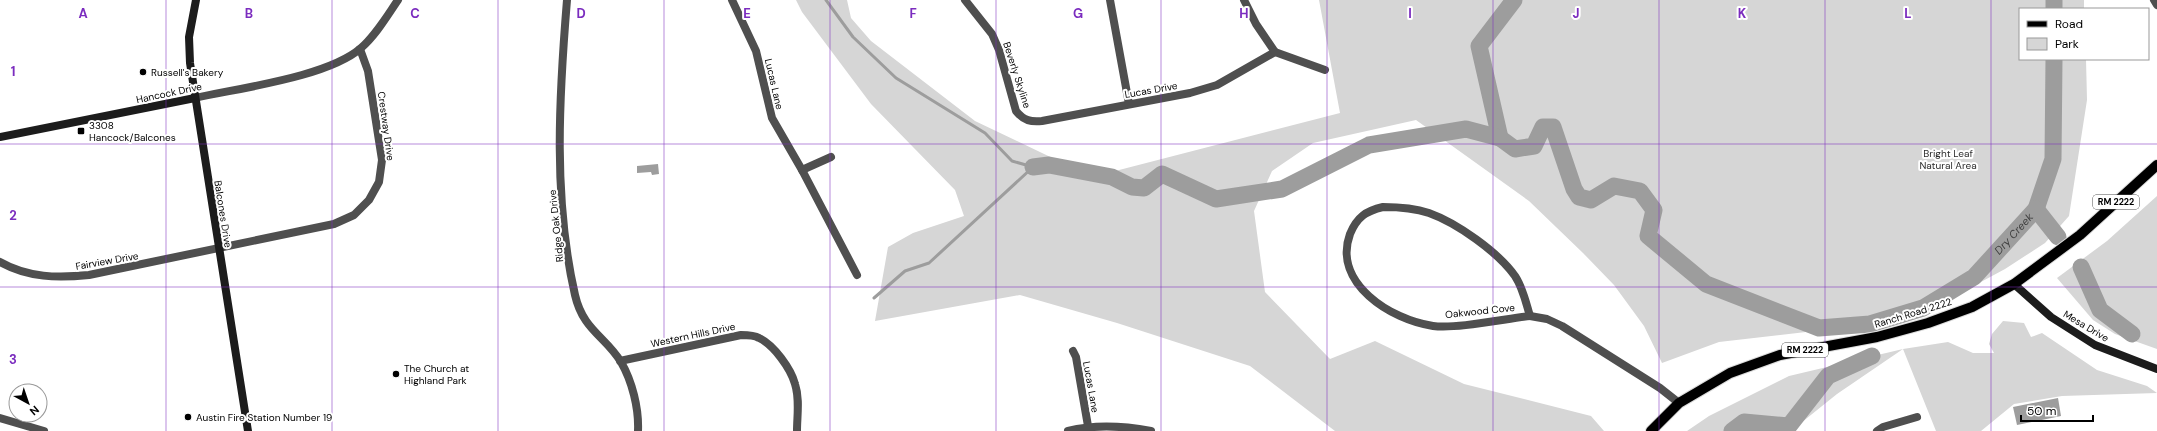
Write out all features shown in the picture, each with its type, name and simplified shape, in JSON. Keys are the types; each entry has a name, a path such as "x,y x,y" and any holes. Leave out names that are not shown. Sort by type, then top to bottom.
{"main road":[{"name":"Ranch Road 2222","path":"1651,431 1679,403 1730,373 1780,355 1877,337 1928,323 1972,307 2014,284 2080,235 2157,165"}],"street":[{"name":"Balcones Drive","path":"196,0 189,37 190,63 218,250 248,431"},
{"path":"360,49 398,0"},
{"name":"Ridge Oak Drive","path":"567,0 560,120 562,199 567,250 576,296 582,313 590,327 620,361 633,389 638,431"},
{"name":"Lucas Lane","path":"732,0 756,51 772,118 802,170 857,275"},
{"name":"Beverly Skyline","path":"965,0 992,34 999,50 1016,112 1022,118"},
{"path":"1110,0 1129,104"},
{"path":"1244,0 1256,24 1275,52 1325,70"},
{"path":"2154,0 2157,5"},
{"name":"Hancock Drive","path":"0,137 195,98 308,73 333,64 360,49"},
{"name":"Crestway Drive","path":"218,250 334,224 354,215 369,200 379,182 382,160 368,71 360,49"},
{"name":"Lucas Drive","path":"1022,118 1030,122 1042,121 1190,93 1217,85 1275,52"},
{"path":"802,170 831,157"},
{"name":"Oakwood Cove","path":"1530,316 1523,292 1516,277 1504,264 1452,223 1428,213 1400,207 1383,207 1368,211 1356,221 1346,247 1352,276 1365,293 1382,306 1404,317 1433,326 1455,325 1530,316 1547,319 1562,326 1660,388 1679,403"},
{"name":"Fairview Drive","path":"0,262 12,269 30,274 70,277 89,275 218,250"},
{"name":"Mesa Drive","path":"2014,284 2051,317 2095,346 2157,369"},
{"name":"Western Hills Drive","path":"620,361 741,335 758,337 771,348 790,373 795,384 797,395 797,431"},
{"name":"Lucas Lane","path":"1072,351 1076,357 1088,426"},
{"path":"1877,431 1883,427 1917,417"},
{"path":"0,418 44,431"},
{"path":"1068,431 1088,426 1132,428 1151,431"}],"green space":[{"name":"Bright Leaf Natural Area","path":"796,0 847,0 851,18 871,41 975,121 1092,177 1340,113 1319,0 2084,0 2084,8 2019,8 2019,60 2086,60 2087,100 2069,216 2045,243 2005,269 1953,297 1891,319 1806,332 1719,342 1662,363 1644,326 1614,285 1583,253 1529,201 1416,120 1313,143 1272,171 1254,211 1265,292 1330,359 1375,341 1464,384 1591,416 1604,431 1335,431 1250,366 1117,323 1020,295 875,321 888,247 913,233 964,216 955,190 871,104 802,12"},
{"path":"2157,196 2157,349 2115,334 2093,320 2057,278 2107,241"},
{"path":"2003,321 2024,323 2031,337 2042,333 2097,370 2147,386 2157,393 2062,396 2014,404 1981,431 1936,431 1903,349 1948,342 1973,353 1994,353 1989,344 1992,334"},
{"path":"1903,349 1837,394 1791,431 1687,431 1709,416 1789,376"}],"shaded area":[{"path":"658,164 659,174 652,175 651,172 637,173 637,166"},
{"path":"2058,398 2061,416 2017,425 2013,407"}],"waterway":[{"path":"826,0 853,37 896,78 985,133 1012,161 1033,167"},
{"path":"1500,138 1479,46 1514,0"},
{"name":"Dry Creek","path":"2054,0 2054,8"},
{"path":"1033,167 1049,165 1112,177 1132,187 1144,188 1162,174 1216,199 1282,189 1369,145 1466,129 1500,138 1515,149 1534,146 1543,127 1553,127 1574,189 1579,197 1591,200 1614,186 1640,191 1654,210 1648,236 1706,284 1819,328 1870,324 1923,308 1974,277 2036,209 2053,159 2054,60"},
{"path":"874,298 905,271 929,263 1033,167"},
{"path":"2036,209 2058,237"},
{"path":"2081,267 2100,310 2132,334"},
{"name":"Dry Creek","path":"1732,431 1744,422 1789,426 1828,376 1872,356"}],"place":[{"name":"Russell's Bakery","path":"143,72"},
{"name":"3308 Hancock/Balcones","path":"81,131"},
{"name":"The Church at Highland Park","path":"396,374"},
{"name":"Austin Fire Station Number 19","path":"188,417"}]}
